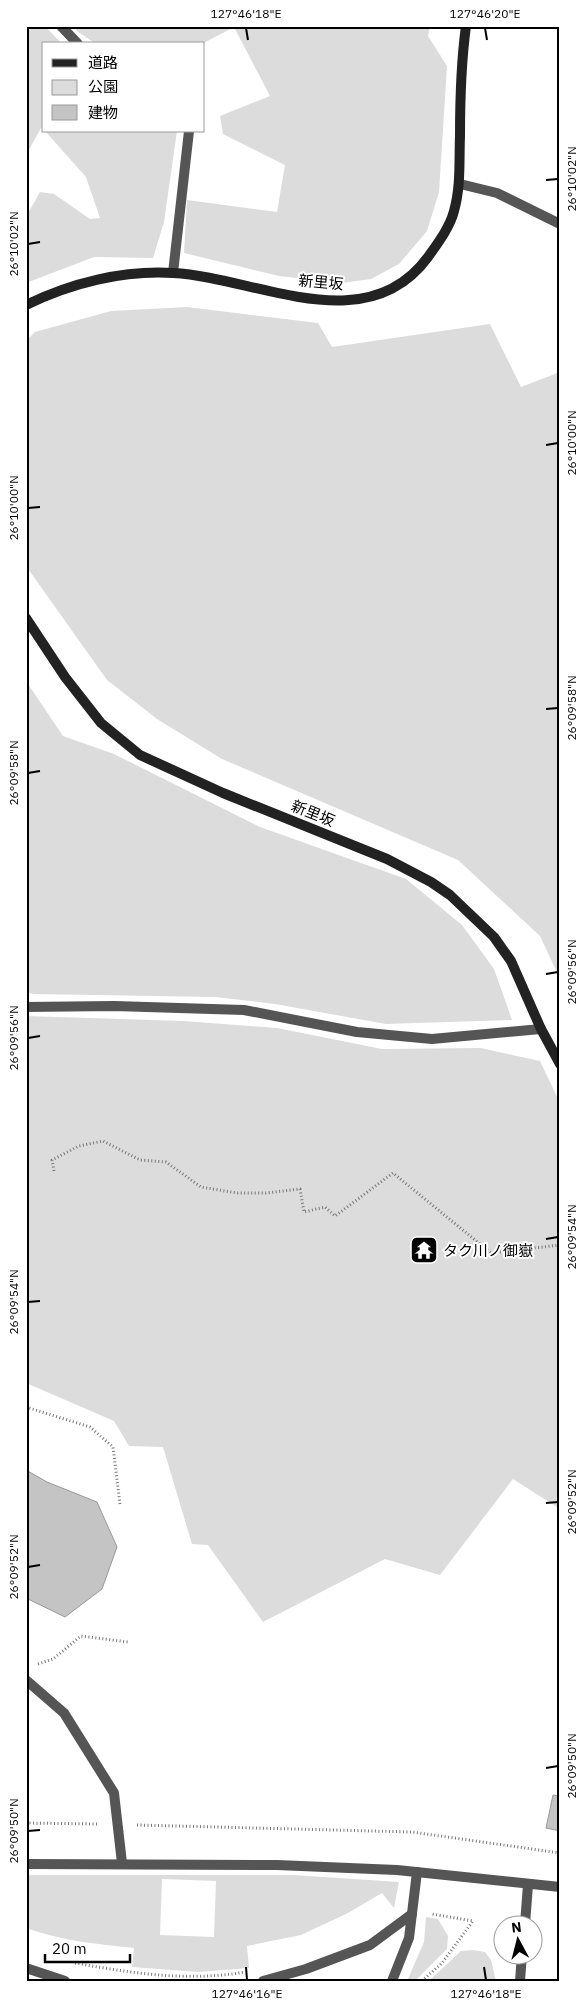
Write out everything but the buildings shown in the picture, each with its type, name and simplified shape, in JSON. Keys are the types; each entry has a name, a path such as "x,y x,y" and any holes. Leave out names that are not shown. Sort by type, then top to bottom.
{"main road":[{"name":"新里坂","path":"26,305 69,288 100,279 136,274 173,273 210,277 276,293 338,301 368,298 394,288 419,269 437,244 454,213 460,184 460,84 466,26"},
{"name":"新里坂","path":"26,618 65,676 101,723 140,756 224,793 387,859 431,882 450,895 494,937 511,961 541,1029 560,1064"}],"street":[{"path":"61,26 76,42"},
{"path":"173,273 189,132"},
{"path":"460,184 497,194 560,224"},
{"path":"26,1007 114,1006 244,1010 357,1032 432,1039 541,1029"},
{"path":"26,1680 64,1714 114,1793 122,1863"},
{"path":"26,1864 277,1865 417,1872 560,1888"},
{"path":"392,1981 409,1938 417,1872"},
{"path":"526,1914 528,1885"},
{"path":"263,1981 306,1969 370,1944 412,1914"},
{"path":"520,1981 521,1964"},
{"path":"26,1968 65,1981"}],"path":[{"path":"54,1171 52,1160 79,1146 103,1142 140,1160 166,1162 201,1187 237,1193 266,1193 300,1189 304,1212 325,1207 335,1216 393,1173 491,1253 560,1245"},
{"path":"26,1407 90,1427 113,1448 120,1504"},
{"path":"53,1659 81,1636 128,1642"},
{"path":"26,1823 412,1832 560,1853"},
{"path":"412,1914 428,1914 473,1921 442,1963 422,1981"},
{"path":"71,1963 125,1972 181,1977 223,1976 250,1971"}],"green space":[{"path":"26,26 45,26 60,42 42,42 42,129 26,155"},
{"path":"74,26 430,26 428,36 447,66 439,192 427,231 399,264 371,279 342,283 279,276 184,253 187,200 277,212 285,165 223,134 220,116 270,96 234,27 205,42 93,42 77,31"},
{"path":"46,132 177,132 164,222 153,258 94,257 26,283 26,217 40,192 54,194 90,219 100,218 86,177"},
{"path":"187,307 318,323 332,347 490,324 521,387 560,372 560,979 540,936 458,860 222,759 157,719 107,680 26,566 26,341 35,332 111,311"},
{"path":"26,676 28,684 63,736 114,754 260,827 406,879 462,925 494,969 512,1020 386,1024 275,1004 215,997 33,994 26,992"},
{"path":"26,1016 184,1021 277,1028 382,1049 481,1048 540,1061 560,1103 560,1509 513,1479 440,1575 385,1559 263,1622 208,1545 192,1544 163,1447 129,1446 114,1421 26,1383"},
{"path":"26,1875 293,1875 399,1882 394,1908 382,1893 348,1913 301,1935 247,1946 249,1968 199,1972 132,1967 134,1948 66,1939 26,1928","holes":["162,1879 216,1881 214,1937 160,1935"]},
{"path":"426,1917 438,1919 448,1936 447,1949 415,1981 407,1981 424,1942"},
{"path":"461,1951 485,1952 491,1960 496,1981 429,1981"}],"place":[{"name":"タク川ノ御嶽","path":"424,1250"}]}
